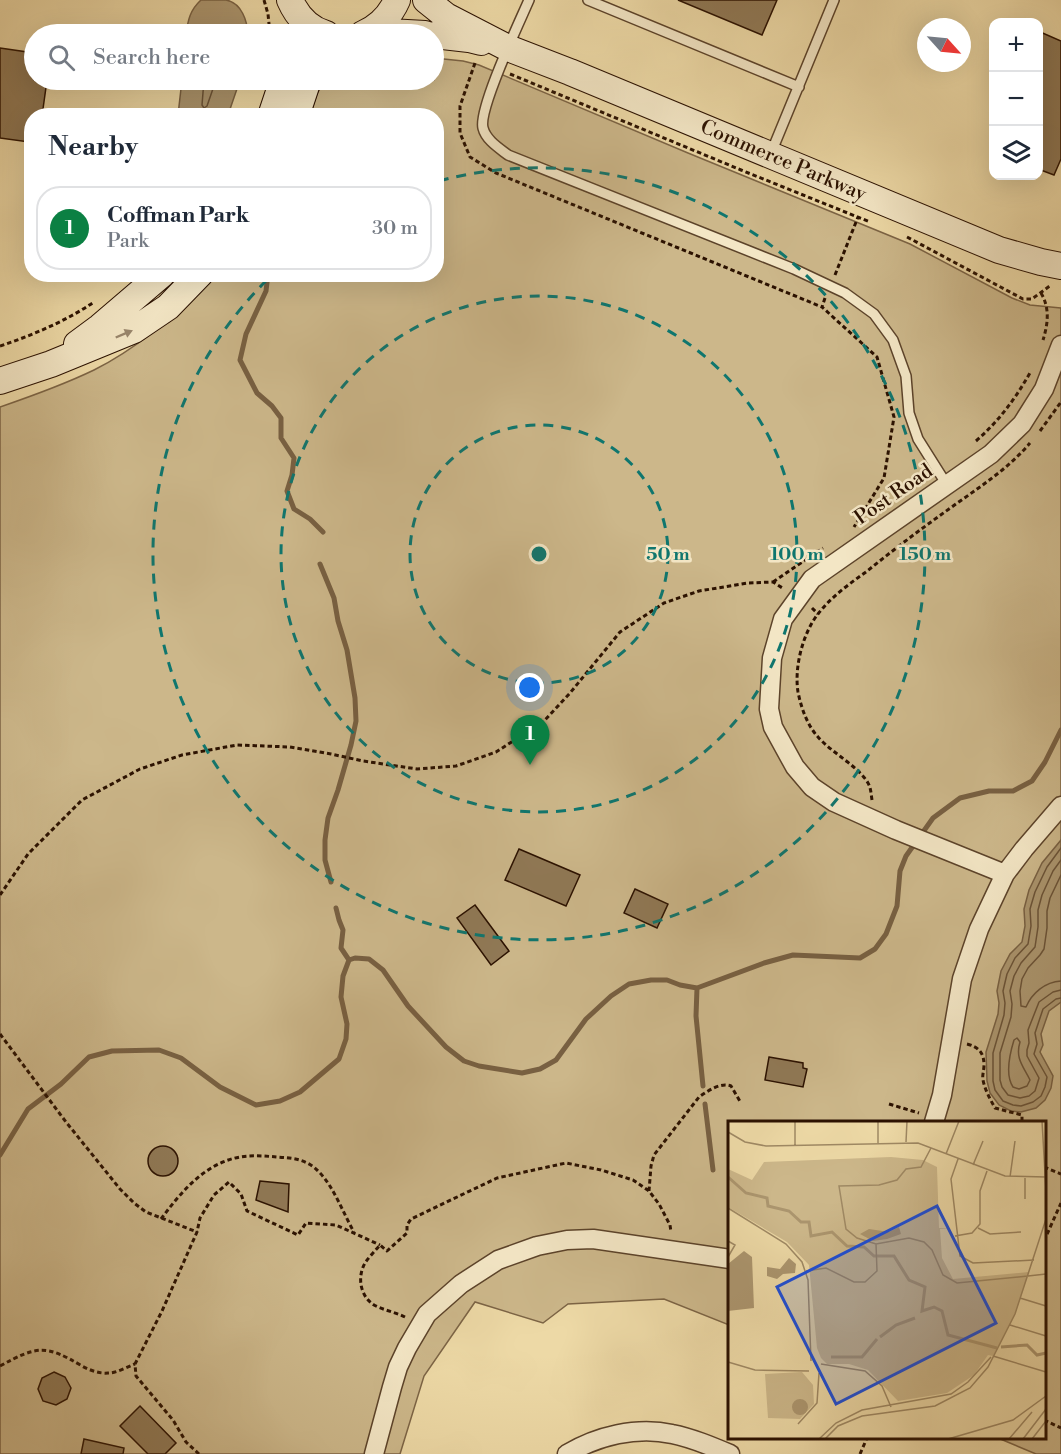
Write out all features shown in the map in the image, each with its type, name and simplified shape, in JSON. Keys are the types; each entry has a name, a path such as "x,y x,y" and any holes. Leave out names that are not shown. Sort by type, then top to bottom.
{"street":[{"path":"380,24 397,0"},
{"name":"Commerce Parkway","path":"426,0 504,59"},
{"path":"292,4 292,24"},
{"path":"292,4 307,24"},
{"name":"Commerce Parkway","path":"444,36 469,39 504,59 770,155 999,250 1041,262 1056,276"},
{"path":"274,108 280,90"},
{"path":"299,108 305,90"},
{"path":"51,364 100,327 153,282"},
{"path":"0,381 51,364 134,330 168,307 192,282"},
{"name":"Post Road","path":"1005,874 896,830 834,802 812,787 795,767 773,727 769,709 772,658 783,619 812,579 991,454 1022,424 1044,389 1061,345"},
{"path":"935,1121 942,1095 962,979 979,929 1005,874 1061,806"},
{"path":"374,1454 398,1367 407,1348 427,1314 483,1268 516,1252 537,1246 567,1240 593,1239 728,1259"},
{"path":"567,1454 581,1446 616,1434 646,1431 671,1433 702,1442 730,1454"}],"lane":[{"path":"529,0 483,114 483,128 492,143 508,154 845,292 874,314 893,340 906,376 909,413 918,439 947,485"},
{"path":"588,0 799,87"},
{"path":"770,155 834,0"}],"path":[{"path":"264,0 269,24"},
{"path":"475,62 504,59 741,170 869,221"},
{"path":"854,527 884,478 894,417 877,357 822,307 858,217"},
{"path":"903,234 1023,299 1032,299 1056,276"},
{"path":"0,346 59,322 97,300"},
{"path":"1040,431 1061,402"},
{"path":"873,804 869,785 862,774 833,751 809,725 798,690 800,654 806,637 818,614 836,595 993,478 1034,439"},
{"path":"0,895 28,854 82,800 140,769 182,755 237,745 290,747 417,769 456,766 496,752 544,721 620,632 664,603 699,591 748,583 773,582"},
{"path":"0,1034 120,1189 146,1212 197,1232"},
{"path":"966,1044 975,1046 981,1051 984,1066 982,1077 995,1108 1022,1115 1022,1121"},
{"path":"649,1191 654,1155 699,1097 724,1084 731,1086 741,1103"},
{"path":"889,1104 935,1121"},
{"path":"161,1219 195,1179 223,1161 260,1156 291,1158 305,1161 319,1171 330,1185 355,1233"},
{"path":"199,1454 186,1442 173,1420 136,1376 135,1364 162,1311 197,1232 200,1218 214,1195 229,1182 242,1194 247,1211 298,1235 306,1223 336,1225 380,1245 387,1251 407,1233 407,1225 411,1219 497,1178 566,1163 601,1170 633,1180 649,1191 670,1225 669,1250"},
{"path":"1046,1168 1061,1174"},
{"path":"1046,1237 1061,1203"},
{"path":"380,1245 366,1262 362,1271 361,1289 374,1304 403,1316 420,1327"},
{"path":"0,1366 20,1355 41,1349 60,1353 88,1370 108,1374 135,1364"},
{"path":"1046,1421 1061,1428"},
{"path":"860,1454 866,1439"}],"shaded area":[{"path":"444,59 479,65 910,244 1012,298 1030,305 1061,308 1061,1454 1036,1454 1000,1439 1046,1439 1046,1121 728,1121 728,1325 664,1299 568,1304 543,1323 475,1302 424,1376 400,1454 0,1454 0,407 71,381 111,361 159,328 209,282 444,282 444,108 312,108 319,90 444,90"}],"water":[{"path":"201,0 226,0 240,9 246,24 188,24 194,8"},
{"path":"181,90 237,90 230,108 179,108"},
{"path":"1061,840 1061,1002 1049,1011 1041,1034 1043,1045 1040,1052 1053,1076 1051,1088 1045,1100 1036,1108 1021,1112 1011,1111 999,1105 990,1093 987,1081 986,1052 998,1014 997,991 1001,971 1010,954 1022,942 1025,926 1024,909 1029,890 1042,863"}],"building":[{"path":"678,0 777,0 762,35"},
{"path":"1043,33 1061,41 1061,159 1054,175 1043,171"},
{"path":"0,48 24,52 24,90 46,90 43,108 24,108 24,141 0,138"},
{"path":"519,849 580,875 566,906 505,880"},
{"path":"635,889 668,904 657,928 624,913"},
{"path":"475,905 509,951 491,965 457,918"},
{"path":"769,1057 803,1063 803,1068 807,1069 803,1087 765,1080"},
{"path":"163,1146 174,1150 178,1161 174,1172 163,1176 152,1172 148,1161 152,1150"},
{"path":"260,1181 289,1184 288,1212 256,1200"},
{"path":"54,1372 65,1377 71,1388 67,1399 56,1405 43,1401 38,1389 42,1378"},
{"path":"140,1406 176,1443 165,1454 148,1454 120,1426"},
{"path":"84,1439 124,1448 123,1454 81,1454"}],"waterway":[{"path":"267,282 266,291 246,334 240,360 257,393 272,406 281,418 281,438 294,458 287,491 294,509 310,519 323,532"},
{"path":"320,564 334,598 347,650 355,698 356,721 351,745 328,818 325,860 331,882"},
{"path":"0,1155 28,1109 61,1084 89,1057 112,1051 159,1050 181,1058 220,1087 256,1105 280,1101 300,1092 339,1059 346,1039 347,1024 341,997 343,976 349,960 355,958 369,959 383,970 408,1006 446,1047 464,1061 479,1066 522,1073 540,1069 556,1060 586,1019 611,996 629,984 667,980 697,988 764,963 793,955 860,958 875,949 886,934 897,906 900,871 906,856 933,818 960,798 989,791 1013,791 1032,781 1045,762 1061,730"},
{"path":"336,908 343,930 341,948 349,960"},
{"path":"697,988 696,1016 703,1086"},
{"path":"705,1104 713,1170"}],"place":[{"name":"Coffman Park","path":"530,765"}]}
